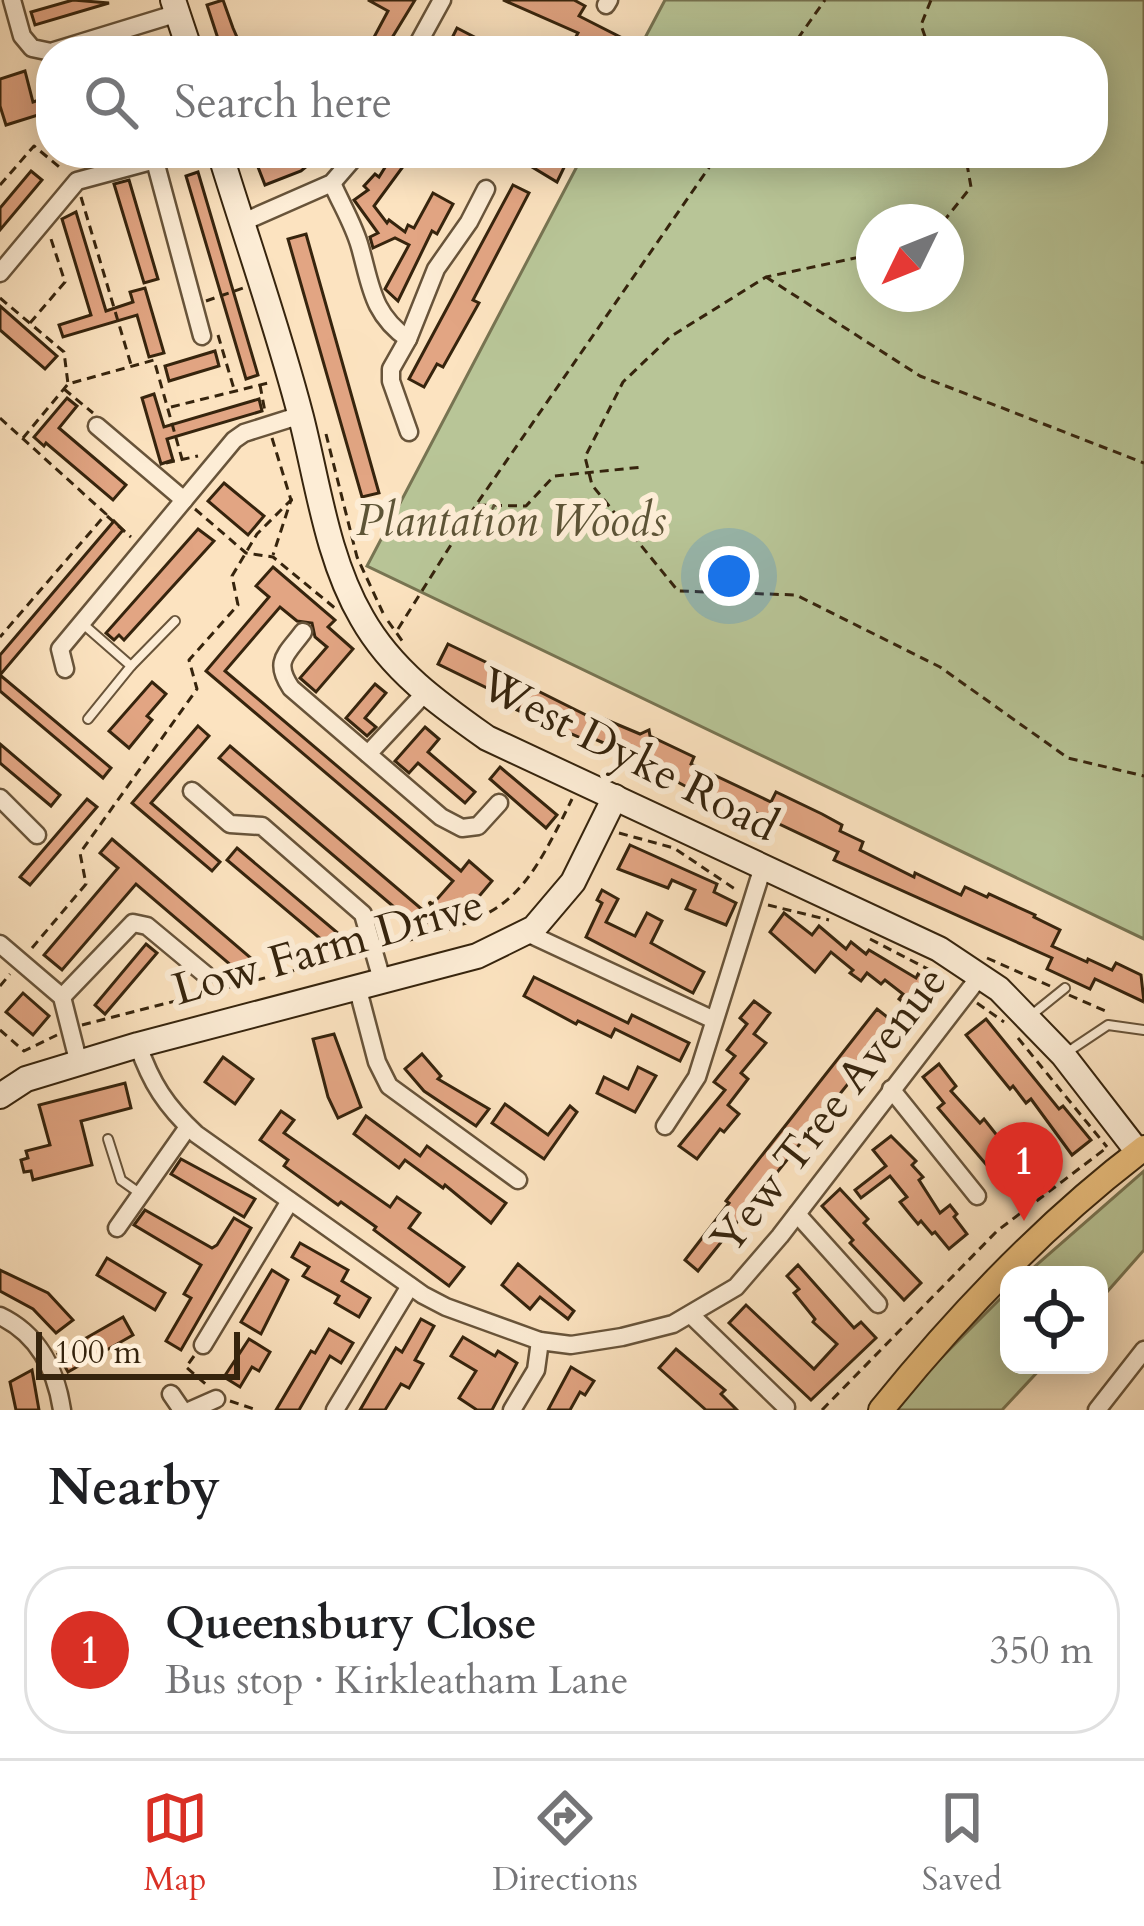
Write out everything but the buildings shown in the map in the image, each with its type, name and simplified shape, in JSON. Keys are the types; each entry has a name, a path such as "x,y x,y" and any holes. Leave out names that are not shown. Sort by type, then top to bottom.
{"main road":[{"path":"881,1410 965,1313 1050,1229 1141,1150"}],"street":[{"path":"13,0 22,36 36,49"},
{"path":"422,36 442,0"},
{"path":"96,36 176,6 185,36"},
{"path":"0,273 76,181 127,168"},
{"path":"156,168 202,336"},
{"name":"West Dyke Road","path":"225,168 301,415 318,494 354,602 387,654 424,694 487,738 939,950 972,985 999,988 1016,1026 1063,1055 1141,1150"},
{"path":"242,223 332,183 345,168"},
{"path":"332,183 359,243 368,291 390,327 408,339"},
{"path":"409,432 391,369 436,269 487,189"},
{"path":"65,669 60,650 224,453 244,433 301,415"},
{"path":"98,426 184,500"},
{"path":"303,632 282,659 281,672 291,688 440,817 462,828 478,826 499,803"},
{"path":"368,754 424,694"},
{"path":"191,790 230,824 262,826 363,914 373,950 369,983 377,1062 389,1086 518,1180"},
{"name":"Low Farm Drive","path":"0,1096 26,1079 138,1045 477,956 534,928 573,882 615,797"},
{"path":"0,798 38,835"},
{"path":"665,1126 697,1077 762,870"},
{"path":"62,997 133,923 147,926 206,975"},
{"path":"525,932 714,1021"},
{"path":"0,944 62,997 79,1064"},
{"name":"Yew Tree Avenue","path":"138,1045 150,1080 167,1107 188,1126 410,1286 446,1307 540,1341 571,1346 622,1337 691,1316 736,1287 972,985"},
{"path":"891,1088 965,1191"},
{"path":"117,1228 188,1126"},
{"path":"213,1340 290,1201"},
{"path":"797,1214 874,1300 856,1310"},
{"path":"331,1406 410,1286"},
{"path":"0,1316 30,1336 44,1355 58,1384 62,1410"},
{"path":"691,1316 779,1406"},
{"path":"512,1410 536,1370 540,1341"},
{"path":"1097,1410 1141,1359"},
{"path":"171,1394 187,1410 216,1399"}],"lane":[{"path":"88,719 176,621"},
{"path":"82,622 131,666"},
{"path":"1016,1026 1065,988"},
{"path":"1063,1055 1108,1025 1144,1030"},
{"path":"108,1139 121,1180 141,1194"}],"path":[{"path":"800,36 825,0"},
{"path":"925,36 921,25 932,0"},
{"path":"0,185 36,148"},
{"path":"60,168 76,181 132,368"},
{"path":"387,654 396,631 476,505 709,168"},
{"path":"957,204 971,187 968,168"},
{"path":"30,323 65,282 45,219"},
{"path":"856,258 766,277 670,337 623,382 585,457 592,484 678,591 796,595 940,667 1068,758 1144,776"},
{"path":"766,277 920,376 1144,463"},
{"path":"194,305 260,282"},
{"path":"0,298 64,352 66,387 95,414 98,426"},
{"path":"202,336 218,334 235,391"},
{"path":"22,438 66,387 154,360 182,459"},
{"path":"169,407 289,378"},
{"path":"260,385 291,500 273,557"},
{"path":"0,418 143,548"},
{"path":"146,468 224,453"},
{"path":"476,505 526,506 554,476 643,467"},
{"path":"0,986 86,884 80,853 197,688 189,661 238,605 232,576 257,534 291,500 318,494"},
{"path":"184,500 246,553 273,557 342,614 354,602"},
{"path":"0,638 106,514"},
{"path":"0,1030 24,1051 70,1028 469,925 510,899 547,850 580,782"},
{"path":"600,827 674,848 752,901 838,922"},
{"path":"822,1410 997,1231 1107,1147 1016,1026 972,985 954,982 857,932"}],"green space":[{"name":"Plantation Woods","path":"665,0 1144,0 1144,939 367,566 576,168 1108,168 1108,36 646,36"},
{"path":"1144,1171 1144,1250 1108,1291 1108,1266 1035,1266"},
{"path":"1000,1299 1000,1374 1036,1374 1002,1410 897,1410 919,1380"}],"place":[{"name":"Queensbury Close","path":"1024,1221"}]}
